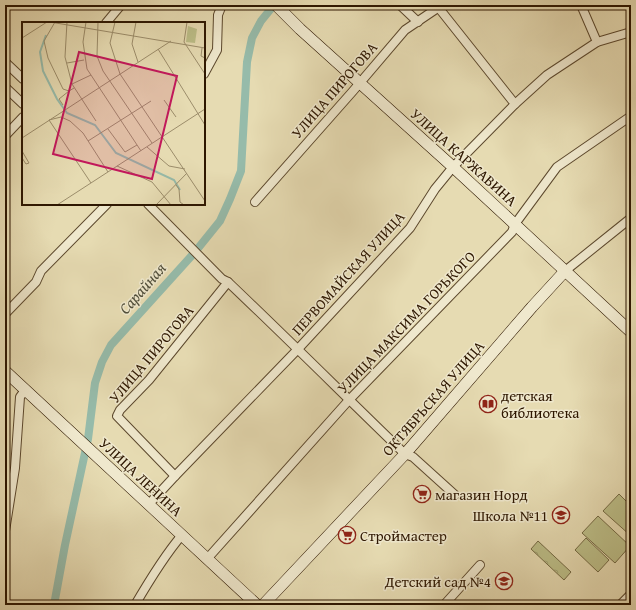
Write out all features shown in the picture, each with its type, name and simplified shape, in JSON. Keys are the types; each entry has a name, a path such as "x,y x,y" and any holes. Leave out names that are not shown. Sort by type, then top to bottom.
{"street":[{"path":"107,22 121,5"},
{"path":"205,72 217,50 218,15 222,5"},
{"name":"УЛИЦА КАРЖАВИНА","path":"276,5 300,29 453,167 631,332"},
{"path":"400,5 418,22"},
{"path":"581,5 597,42"},
{"path":"440,6 516,104"},
{"name":"УЛИЦА ПИРОГОВА","path":"255,202 405,30 440,6"},
{"name":"ПЕРВОМАЙСКАЯ УЛИЦА","path":"149,504 298,349 410,228 435,189 453,167 516,104 547,76 597,42 631,32"},
{"path":"5,62 22,78"},
{"path":"5,87 22,103"},
{"name":"УЛИЦА МАКСИМА ГОРЬКОГО","path":"207,559 349,400 512,232 515,224 557,167 631,116"},
{"path":"8,133 22,118"},
{"path":"5,314 36,282 41,271 106,205"},
{"path":"149,205 225,281 298,349 405,454 412,457 455,495"},
{"name":"ОКТЯБРЬСКАЯ УЛИЦА","path":"263,605 405,454 565,271 631,218"},
{"name":"УЛИЦА ПИРОГОВА","path":"175,476 117,416 120,410 148,380 225,281"},
{"name":"УЛИЦА ЛЕНИНА","path":"5,371 257,605"},
{"path":"5,531 15,468 20,397 25,390"},
{"path":"135,605 150,580 182,535"},
{"path":"444,605 480,565"},
{"path":"620,605 631,594"}],"green space":[{"path":"619,494 631,506 631,536 603,511"},
{"path":"598,516 630,546 615,563 582,533"},
{"path":"586,538 609,560 598,572 575,550"},
{"path":"538,541 571,572 564,580 531,549"}],"waterway":[{"name":"Сарайная","path":"54,605 65,545 88,439 95,383 102,362 111,345 195,252 220,221 241,171 247,62 252,38 261,21 274,5"}],"place":[{"name":"детская библиотека","path":"488,404"},
{"name":"магазин Норд","path":"422,494"},
{"name":"Школа №11","path":"561,515"},
{"name":"Строймастер","path":"347,535"},
{"name":"Детский сад №4","path":"504,581"}]}
